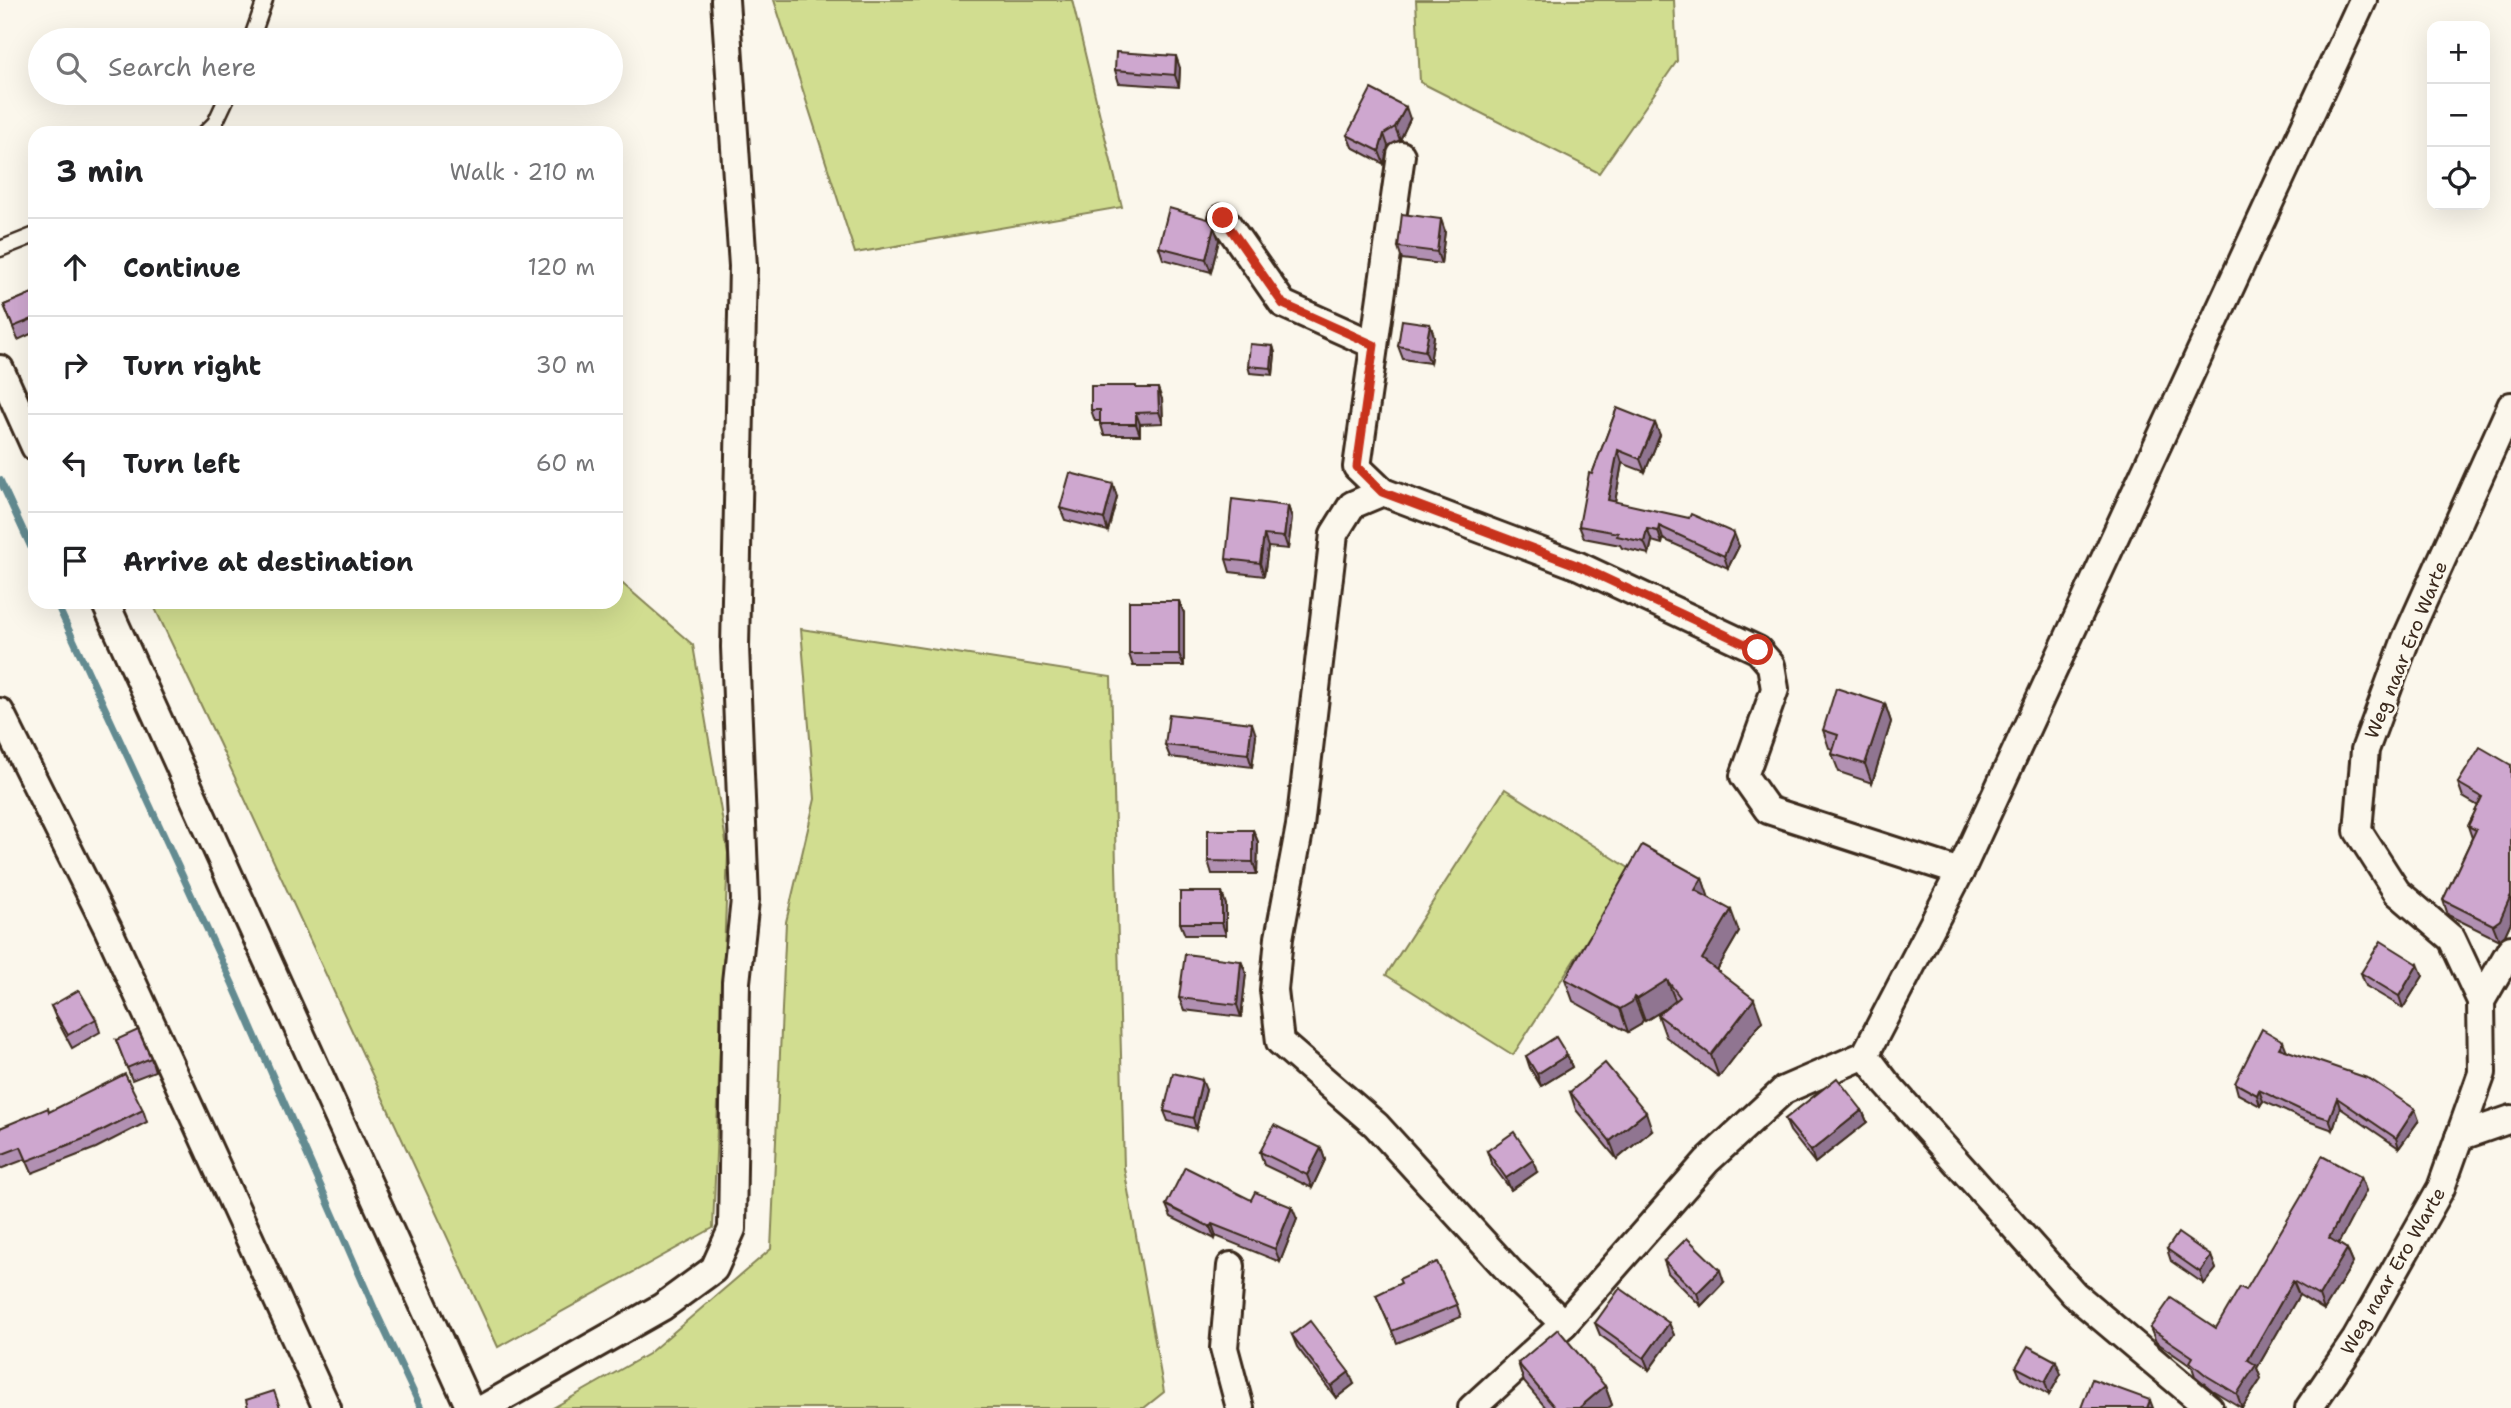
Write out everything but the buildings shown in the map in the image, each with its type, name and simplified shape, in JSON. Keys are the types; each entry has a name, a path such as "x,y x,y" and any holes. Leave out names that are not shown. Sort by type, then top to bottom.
{"street":[{"path":"484,1408 662,1307 714,1269 732,1229 736,982 745,900 735,647 743,266 724,0"},
{"path":"1472,1408 1564,1324 1707,1161 1784,1090 1865,1055 1960,873 2363,0"},
{"path":"1401,155 1357,467 1382,492 1579,566 1758,650 1771,665 1775,689 1744,776 1768,810 1960,873"},
{"path":"1223,218 1283,304 1374,345"},
{"path":"0,369 28,431"},
{"name":"Weg naar Ero Warte","path":"2309,1408 2356,1339 2435,1200 2482,1073 2481,1001 2452,939 2397,892 2358,831 2365,750 2406,639 2511,406"},
{"path":"1382,492 1352,505 1334,534 1300,826 1279,938 1275,990 1280,1042 1377,1125 1511,1273 1564,1324"},
{"path":"108,609 470,1408"},
{"path":"0,712 108,929 327,1408"},
{"path":"2481,1001 2511,949"},
{"path":"1865,1055 1887,1084 2074,1294 2209,1408"},
{"path":"2459,1137 2511,1119"},
{"path":"1231,1266 1224,1348 1240,1408"}],"lane":[{"path":"255,28 264,0"},
{"path":"212,126 223,105"},
{"path":"0,249 28,238"}],"green space":[{"path":"774,0 1072,0 1122,207 855,253"},
{"path":"1416,0 1674,0 1677,61 1599,173 1420,82"},
{"path":"623,584 693,645 728,853 713,1228 498,1347 155,609 623,609"},
{"path":"801,629 1111,677 1124,1168 1164,1392 1144,1408 553,1408 648,1354 771,1249 786,922 815,799"},
{"path":"1505,789 1632,870 1513,1055 1386,975"}],"waterway":[{"path":"0,480 28,541"},
{"path":"59,609 232,983 375,1310 421,1408"}],"route":[{"path":"1223,218 1283,304 1374,345 1357,467 1382,492 1579,566 1758,650"}]}
